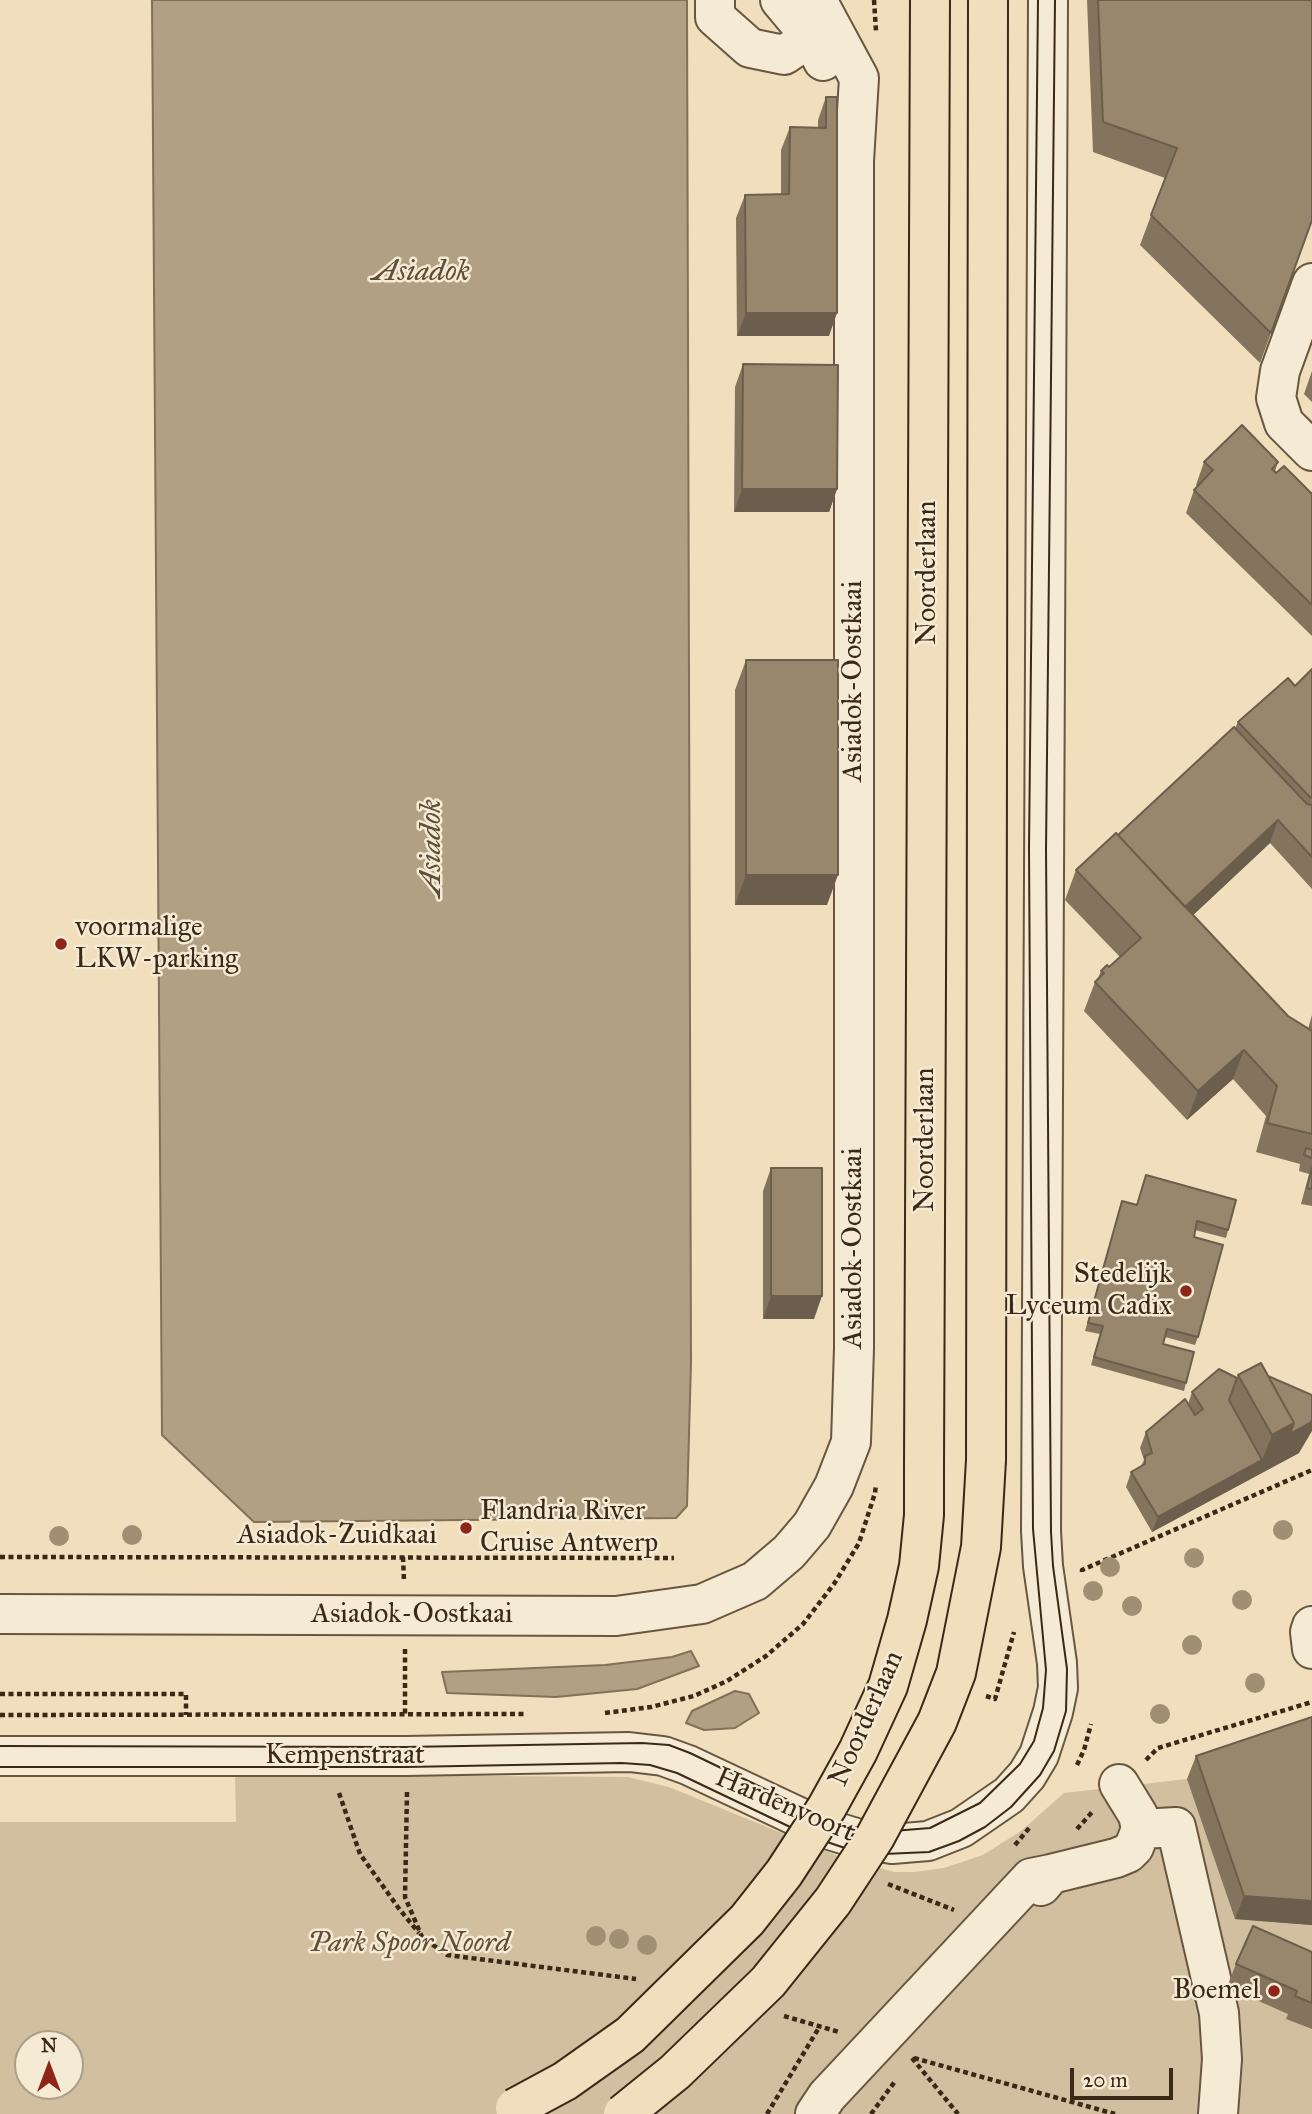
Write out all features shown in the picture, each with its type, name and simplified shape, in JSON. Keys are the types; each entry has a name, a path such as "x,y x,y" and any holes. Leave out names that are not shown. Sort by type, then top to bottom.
{"main road":[{"name":"Noorderlaan","path":"508,2111 565,2081 630,2035 747,1920 784,1873 827,1807 858,1751 888,1686 919,1566 924,1515 930,0"},
{"name":"Noorderlaan","path":"622,2114 675,2072 768,1982 833,1901 875,1837 937,1722 956,1673 981,1547 986,1460 988,0"}],"street":[{"name":"Asiadok-Oostkaai","path":"0,1614 616,1616 702,1604 755,1581 789,1552 817,1515 834,1486 851,1442 854,1362 856,122 818,19 780,0"},
{"name":"Hardenvoort","path":"688,1765 820,1827 844,1835 892,1844 928,1841 961,1828 1009,1795 1027,1775 1046,1736 1058,1688 1041,1531 1048,0"},
{"path":"715,8 750,48 784,55 818,19"},
{"path":"1312,283 1280,371 1276,398 1284,423 1312,451"},
{"path":"1312,1626 1312,1649"},
{"name":"Kempenstraat","path":"0,1756 406,1756 629,1752 663,1756 688,1765"},
{"path":"815,2114 827,2096 1031,1878 1046,1880 1116,1858 1135,1847 1141,1829 1138,1815 1119,1784"},
{"path":"1141,1829 1176,1827 1219,2012 1222,2059 1218,2114"}],"path":[{"path":"1082,1570 1312,1470"},
{"name":"Asiadok-Zuidkaai","path":"0,1557 674,1558"},
{"path":"0,1694 186,1694 187,1715"},
{"path":"1158,1748 1312,1702"},
{"path":"0,1715 405,1713"},
{"path":"338,1789 360,1854 422,1937 447,1955 610,1974"},
{"path":"420,1789 407,1789 405,1897 422,1937"},
{"path":"884,1882 958,1912"},
{"path":"767,2114 820,2026"},
{"path":"912,2057 958,2114"}],"green space":[{"name":"Park Spoor Noord","path":"1312,1737 1312,2114 0,2114 0,1822 236,1822 235,1774 628,1777 669,1787 838,1856 894,1872 915,1872 944,1868 983,1855 1021,1831 1064,1793 1187,1779"}],"water":[{"name":"Asiadok","path":"152,0 687,0 691,1363 687,1506 676,1518 254,1522 162,1435"},
{"path":"691,1651 699,1666 637,1689 556,1697 447,1693 442,1672 605,1665 672,1657"},
{"path":"735,1691 749,1694 759,1713 735,1728 704,1730 686,1723 692,1711"}],"building":[{"path":"1098,0 1312,0 1312,220 1271,333 1151,215 1177,148 1103,122"},
{"path":"826,97 837,97 837,313 746,313 745,195 789,194 790,127 826,128"},
{"path":"743,364 838,365 837,489 742,489"},
{"path":"1242,425 1278,462 1272,469 1276,473 1284,466 1312,494 1312,605 1194,490 1213,470 1204,462"},
{"path":"746,660 838,660 838,875 746,875"},
{"path":"1312,669 1312,798 1238,722 1288,678 1295,686"},
{"path":"1234,727 1307,804 1312,805 1312,857 1278,820 1185,907 1118,835"},
{"path":"1116,833 1288,1016 1312,1031 1312,1134 1267,1123 1277,1086 1244,1050 1198,1091 1095,982 1104,973 1101,971 1107,965 1109,967 1141,938 1076,870"},
{"path":"1306,1148 1312,1150 1312,1158 1304,1155"},
{"path":"771,1168 822,1168 822,1296 771,1296"},
{"path":"1312,1168 1312,1189 1307,1188"},
{"path":"1146,1175 1236,1200 1228,1230 1197,1221 1194,1237 1223,1245 1198,1337 1167,1329 1163,1344 1194,1352 1186,1383 1094,1357 1103,1326 1088,1323 1122,1201 1137,1205"},
{"path":"1261,1363 1294,1423 1272,1435 1238,1375"},
{"path":"1219,1369 1237,1378 1229,1400 1262,1460 1158,1517 1131,1472 1145,1464 1145,1456 1152,1453 1146,1432 1185,1399 1195,1415 1203,1409 1192,1392"},
{"path":"1268,1376 1312,1395 1310,1423 1290,1434 1294,1423"},
{"path":"1312,1717 1312,1901 1244,1896 1196,1756"},
{"path":"1253,1926 1312,1952 1312,2003 1295,1996 1297,1991 1236,1964"}],"tram line":[{"path":"0,1746 669,1745 823,1817 858,1828 893,1831 930,1828 980,1803 1020,1764 1034,1741 1043,1708 1046,1670 1033,1529 1029,847 1038,0"},
{"path":"0,1767 650,1765 677,1773 809,1836 845,1848 884,1854 929,1852 959,1841 985,1827 1011,1807 1040,1775 1054,1751 1066,1711 1067,1669 1051,1532 1046,849 1055,0"}],"place":[{"name":"voormalige LKW-parking","path":"61,944"},
{"name":"Stedelijk Lyceum Cadix","path":"1186,1291"},
{"name":"Flandria River Cruise Antwerp","path":"466,1528"},
{"name":"Boemel","path":"1274,1991"}]}
